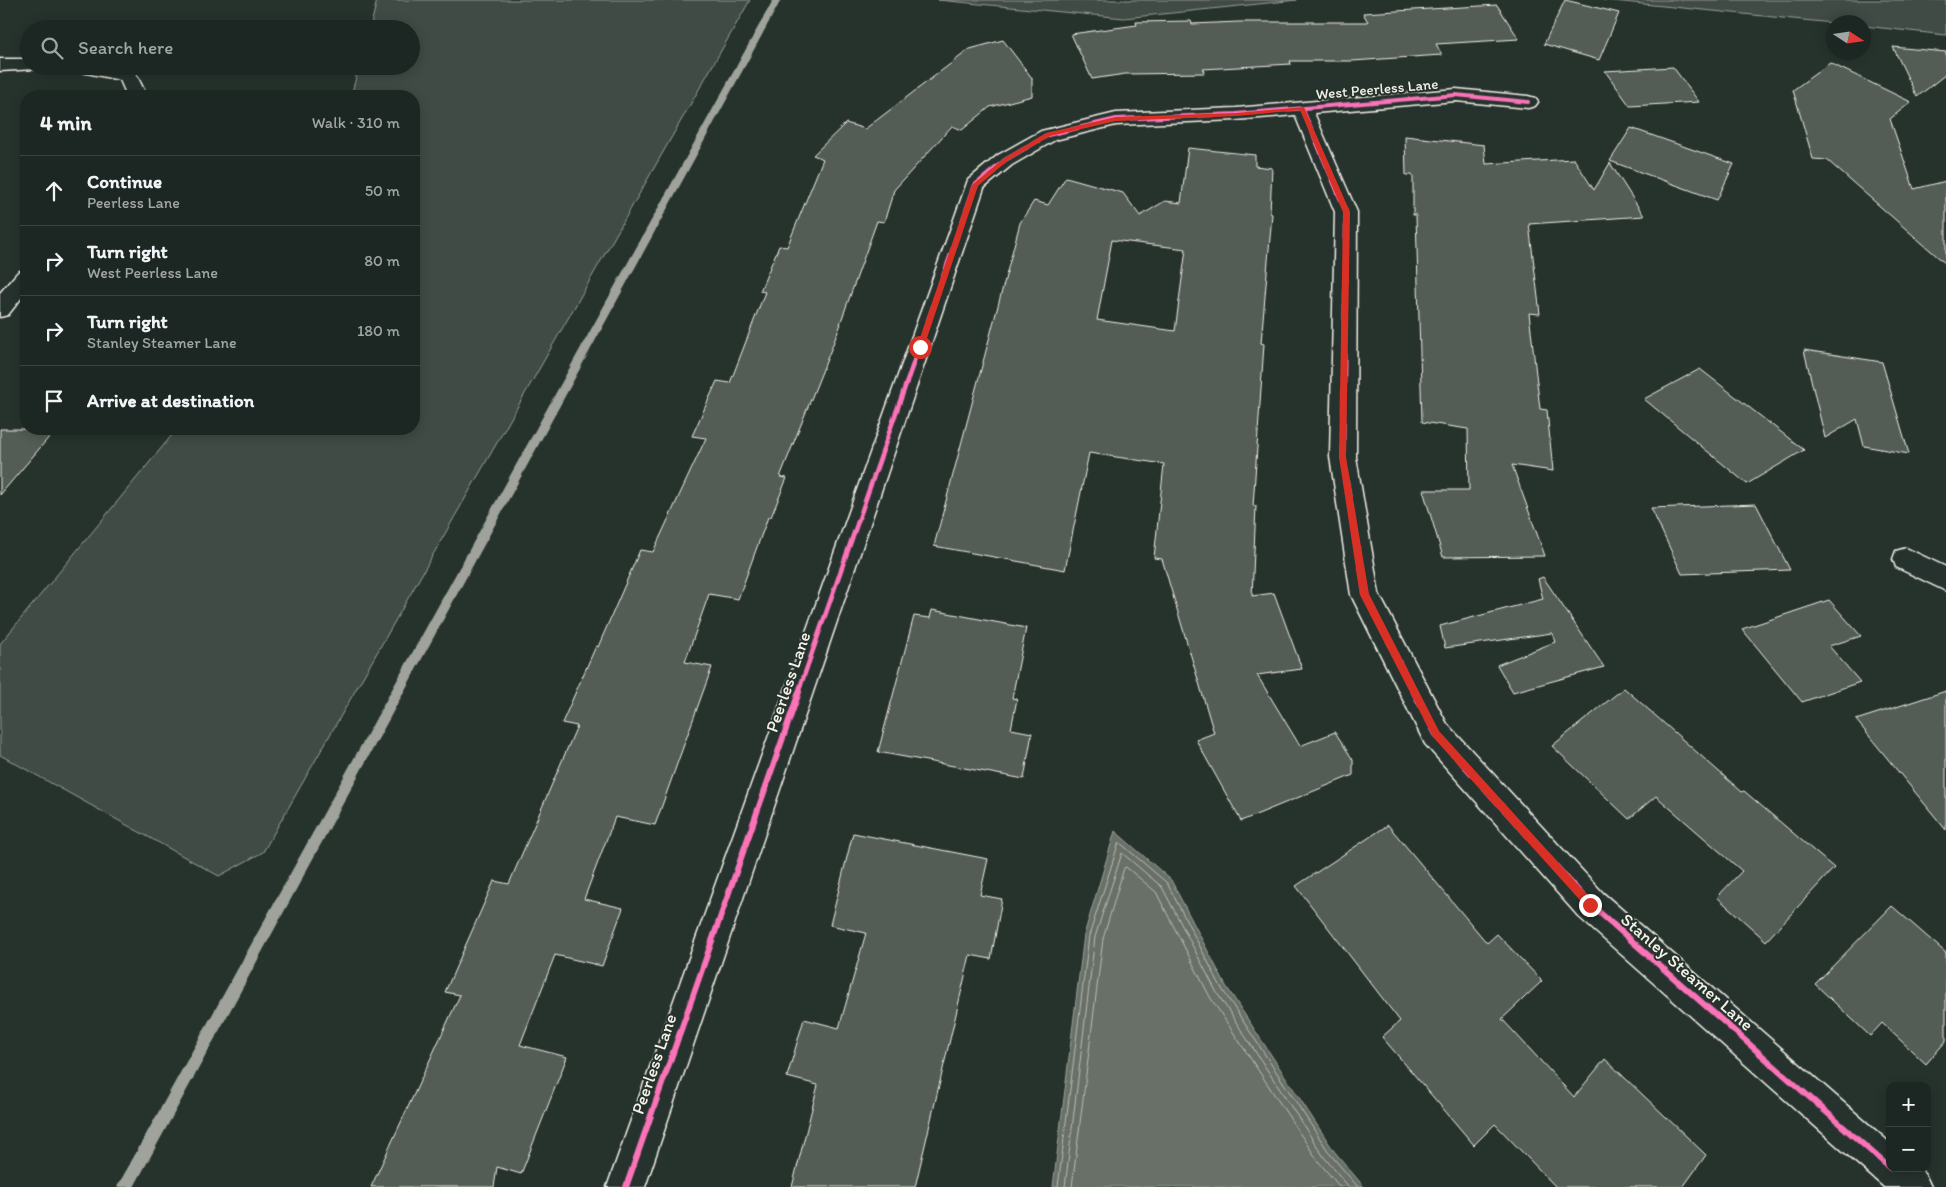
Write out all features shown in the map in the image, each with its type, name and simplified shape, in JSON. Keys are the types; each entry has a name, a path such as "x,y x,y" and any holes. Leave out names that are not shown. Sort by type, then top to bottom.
{"street":[{"path":"0,65 20,65"},
{"path":"124,75 128,76 134,90"},
{"name":"West Peerless Lane","path":"975,185 1005,160 1048,134 1116,119 1236,114 1456,95 1528,102"},
{"name":"Stanley Steamer Lane","path":"1302,108 1346,212 1343,457 1364,595 1436,734 1590,905 1886,1164"},
{"name":"Peerless Lane","path":"626,1187 975,185"},
{"path":"0,309 20,284"},
{"path":"1906,558 1946,580"},
{"name":"Stanley Steamer Lane","path":"1895,1172 1912,1187"}],"shaded area":[{"path":"377,0 750,0 263,852 219,876 0,755 0,644 172,435 420,435 420,90 353,90 357,75 420,75 420,20 372,20"},
{"path":"938,0 1297,0 1124,18"},
{"path":"1603,0 1946,0 1946,35 1871,27 1871,15 1826,15 1826,22"}],"water":[{"path":"1115,831 1171,880 1226,986 1334,1151 1364,1187 1053,1187 1084,935"}],"building":[{"path":"1565,0 1619,13 1599,60 1544,44"},
{"path":"1497,5 1519,39 1436,44 1442,55 1352,61 1290,61 1291,64 1203,69 1204,73 1125,74 1092,79 1071,34 1137,25 1136,22 1191,21 1192,24 1368,22 1363,13"},
{"path":"1003,40 1032,78 1032,96 990,107 962,130 952,126 894,190 884,222 877,221 841,324 780,477 787,478 771,517 768,517 738,599 709,594 685,662 712,667 655,825 615,817 584,899 623,908 602,966 555,955 520,1045 567,1057 521,1174 497,1167 494,1187 371,1187 460,995 445,992 494,881 509,884 577,726 562,723 596,646 598,647 640,550 653,552 706,438 692,436 717,381 730,383 765,292 760,291 779,246 787,247 823,159 813,155 846,123 865,129 970,49"},
{"path":"1893,47 1946,52 1946,74 1917,97"},
{"path":"1830,63 1911,102 1890,119 1914,189 1946,181 1946,264 1827,160 1813,159 1793,90"},
{"path":"1673,67 1699,102 1630,106 1605,71"},
{"path":"1631,128 1734,164 1717,200 1610,161"},
{"path":"1405,136 1484,145 1486,164 1574,159 1594,190 1610,163 1644,216 1529,224 1540,314 1529,313 1540,409 1547,410 1553,471 1512,465 1545,556 1443,557 1423,490 1469,490 1468,429 1422,422 1416,215 1413,215 1413,175 1406,175"},
{"path":"1188,148 1255,155 1255,166 1272,168 1270,213 1272,214 1261,343 1264,344 1253,506 1256,506 1252,596 1274,593 1302,669 1257,675 1300,746 1335,732 1353,760 1353,775 1241,821 1196,740 1214,733 1162,559 1154,558 1164,464 1089,453 1065,570 934,546 1020,223 1034,201 1048,205 1066,177 1123,193 1140,216 1165,201 1181,203","holes":["1112,240 1186,249 1175,331 1097,320"]},
{"path":"1804,350 1882,362 1909,454 1864,446 1857,419 1825,438"},
{"path":"1700,369 1804,450 1747,484 1644,399"},
{"path":"0,429 20,429 20,435 51,435 0,495"},
{"path":"1756,504 1790,570 1682,574 1651,508"},
{"path":"1543,577 1604,667 1513,692 1497,665 1555,642 1552,633 1445,648 1440,626 1543,599 1538,579"},
{"path":"1829,600 1861,636 1829,646 1860,682 1802,702 1742,629"},
{"path":"932,610 1026,628 1012,698 1017,699 1011,729 1032,733 1024,779 878,752 914,616 930,618"},
{"path":"1624,688 1742,792 1744,791 1834,868 1766,941 1717,897 1742,871 1656,796 1629,819 1552,746"},
{"path":"1946,691 1946,830 1856,720"},
{"path":"1388,825 1487,943 1497,934 1542,981 1502,1019 1574,1097 1605,1059 1706,1155 1683,1187 1556,1187 1495,1124 1474,1145 1382,1037 1400,1021 1296,886"},
{"path":"853,833 988,859 980,895 1002,899 991,959 970,955 915,1187 792,1187 818,1085 787,1077 804,1019 839,1028 866,933 830,925"},
{"path":"1892,906 1946,953 1946,1041 1926,1064 1882,1023 1870,1036 1815,984"}],"waterway":[{"path":"125,1187 777,0"}],"cycle path":[{"path":"626,1187 975,185 1005,160 1048,135 1116,119 1236,114 1456,95 1528,102"},
{"path":"1302,108 1346,212 1343,457 1365,595 1436,734 1591,905 1886,1164"}],"route":[{"path":"920,347 975,185 1005,160 1048,134 1116,119 1236,114 1302,108 1346,212 1343,457 1364,595 1436,734 1590,905"}]}
